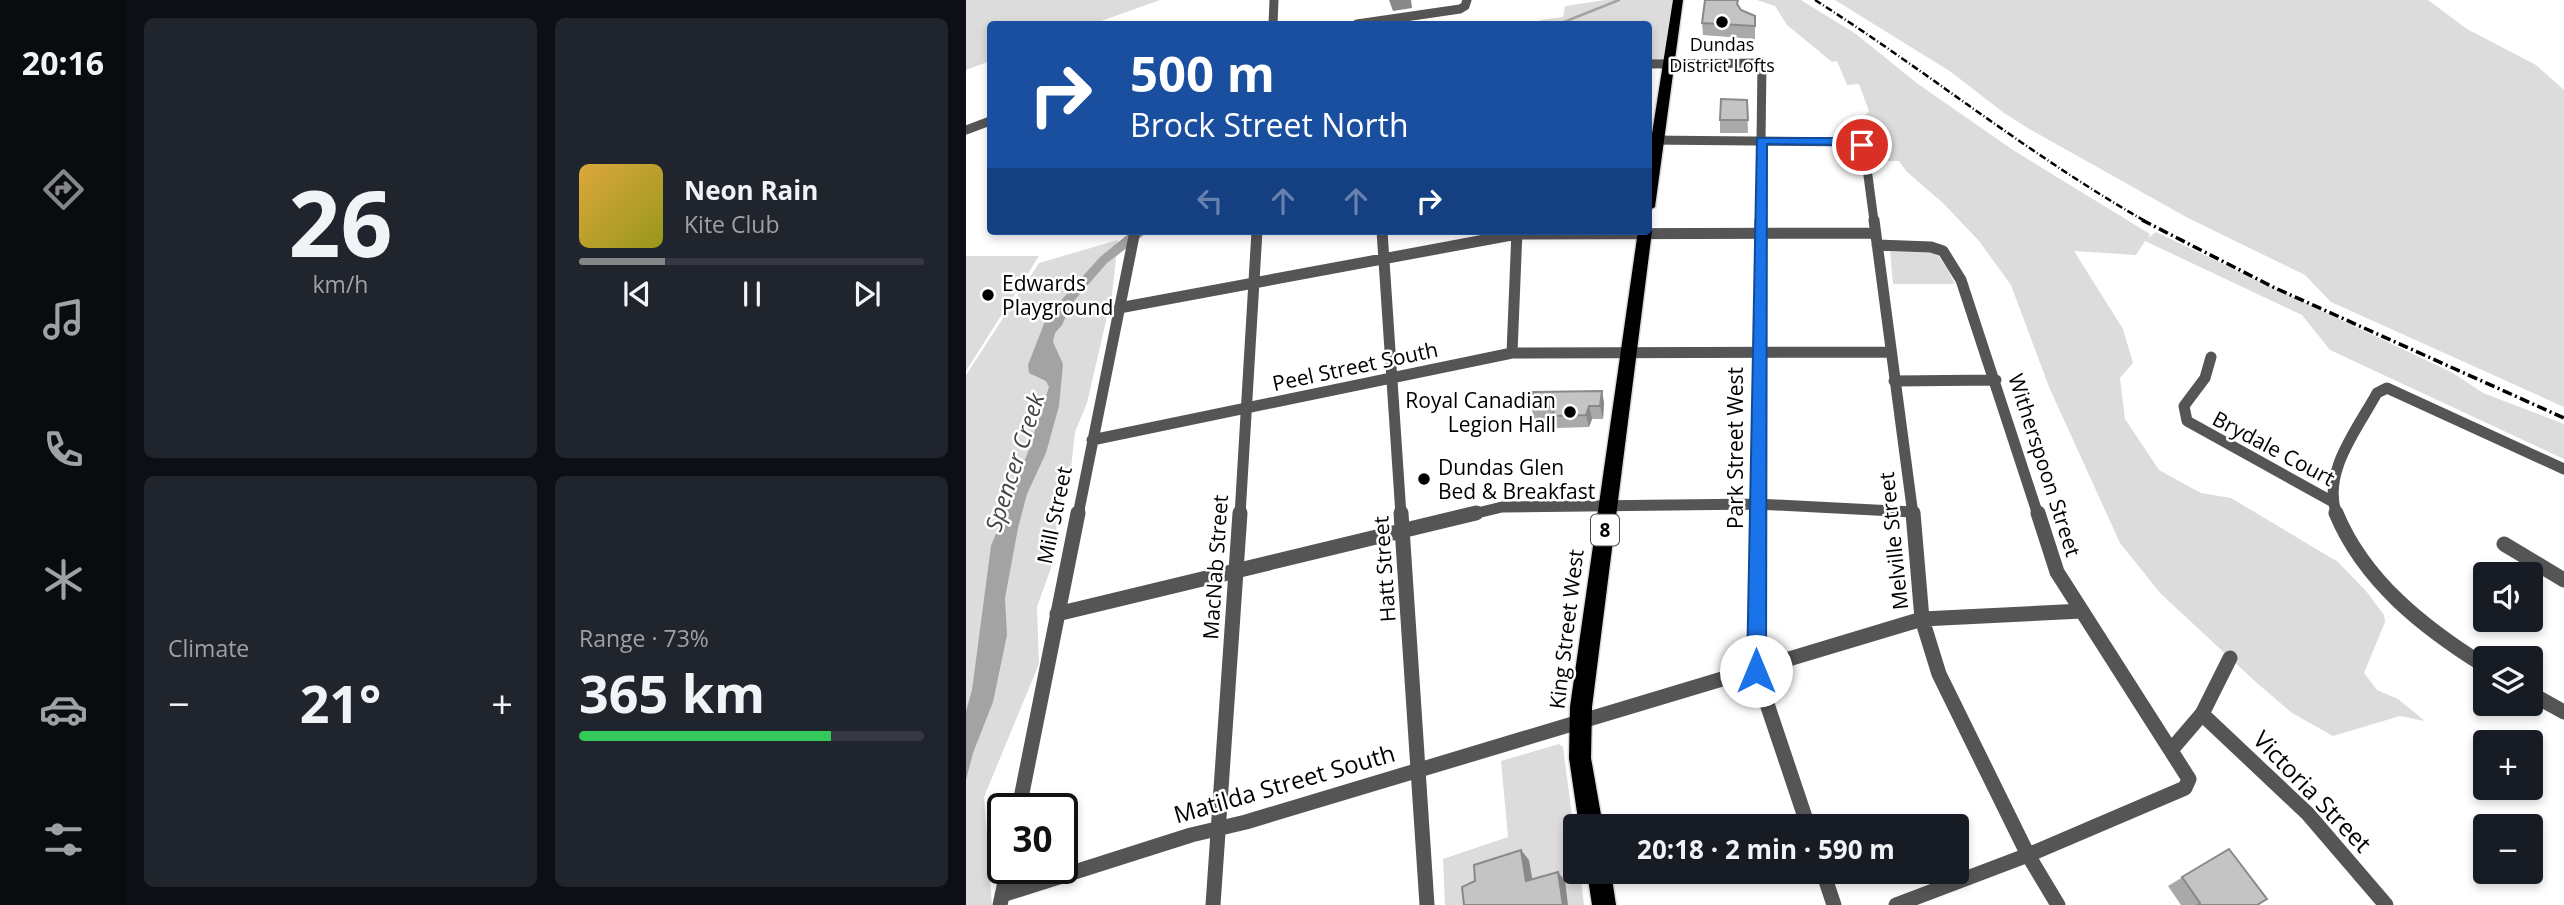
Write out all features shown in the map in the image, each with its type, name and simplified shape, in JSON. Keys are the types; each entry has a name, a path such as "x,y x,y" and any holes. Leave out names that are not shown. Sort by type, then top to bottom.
{"main road":[{"path":"1653,140 1678,0"},
{"name":"King Street West","path":"1589,814 1580,758 1580,721 1645,235"},
{"path":"1601,884 1604,905"}],"street":[{"path":"1273,21 1274,0"},
{"path":"1378,21 1460,9 1465,6 1467,0"},
{"name":"Park Street West","path":"1668,64 1762,63 1756,671 1804,814"},
{"path":"1652,64 1668,64"},
{"path":"966,130 987,122"},
{"path":"1653,140 1854,142 1862,145"},
{"name":"Melville Street","path":"1862,145 1913,512 1922,619 1938,674 2028,855 2058,905"},
{"path":"1652,232 1762,233 1876,239"},
{"name":"Mill Street","path":"1022,793 1134,235"},
{"name":"MacNab Street","path":"1213,905 1256,282 1257,235"},
{"name":"Hatt Street","path":"1382,235 1427,905"},
{"path":"1119,308 1506,235"},
{"path":"1512,353 1517,235"},
{"name":"Witherspoon Street","path":"1876,239 1943,251 1970,302 2057,572 2188,776 2189,783 2185,788"},
{"name":"Peel Street South","path":"1092,440 1512,353 1891,352"},
{"name":"Brydale Court","path":"2211,357 2205,378 2184,406 2183,413 2187,421 2333,502"},
{"path":"1894,381 1996,380"},
{"path":"2473,659 2426,627 2350,546 2340,527 2333,502 2333,484 2337,470 2377,393 2387,388 2564,469"},
{"path":"1057,614 1502,507 1757,504 1913,512"},
{"path":"2504,544 2564,580"},
{"name":"Matilda Street South","path":"1001,900 1218,828 1756,671 1922,619 2082,611"},
{"path":"2172,750 2202,714 2230,658"},
{"path":"2543,700 2564,712"},
{"name":"Victoria Street","path":"2202,714 2308,814 2386,905"},
{"path":"1896,905 2028,855 2185,788"},
{"path":"1827,884 1834,905"}],"shaded area":[{"path":"966,0 1160,0 1101,21 987,21 987,62 966,70"},
{"path":"1605,0 1673,0 1664,60 1652,60 1652,21 1540,21 1563,17 1565,6"},
{"path":"1757,0 1801,0 1856,34 1918,84 2013,150 2150,234 2148,238 2156,232 2453,373 2483,393 2564,424 2564,459 2330,350 2302,315 2145,241 2136,255 2074,251 2123,329 2133,363 2120,378 2125,419 2159,470 2201,493 2231,498 2338,562 2366,591 2384,615 2385,622 2364,673 2377,690 2398,699 2425,721 2400,716 2333,736 2292,713 2161,594 2120,543 2049,387 2011,285 1979,241 1944,204 1906,171 1899,161 1886,161 1863,129 1863,117 1869,111 1859,84 1847,85 1837,61 1832,62 1787,25 1775,6"},
{"path":"1835,0 2428,0 2467,29 2536,65 2564,90 2564,407 2331,302 2305,275 2188,218 2031,130 1951,72"},
{"path":"1127,235 1144,235 1107,263 1073,302 1055,333 1053,342 1063,364 1059,406 1046,453 1027,494 1018,528 1005,598 1007,635 993,702 973,753 966,780 966,711 972,690 991,546 1028,452 1049,387 1046,381 1029,373 1028,365 1047,316 1100,257"},
{"path":"1118,240 1112,295 1087,403 1075,432 1071,468 1058,516 1052,565 1037,607 1039,664 984,797 987,884 990,884 992,905 966,905 966,375 1039,263"},
{"path":"1924,250 1937,255 1955,284 1893,284 1890,251"},
{"path":"966,256 1039,256 966,371"},
{"path":"1559,744 1563,747 1572,814 1563,814 1563,884 1581,884 1584,905 1445,905 1443,859 1508,837 1501,761"}],"building":[{"path":"1705,0 1738,0 1737,4 1741,10 1755,16 1755,26 1702,23"},
{"path":"1721,99 1747,100 1748,120 1720,120"},
{"path":"1602,391 1600,406 1589,406 1586,415 1553,416 1554,407 1531,407 1533,392"},
{"path":"2229,849 2267,899 2257,905 2197,905 2200,903 2182,877"},
{"path":"1521,850 1526,881 1558,872 1563,905 1464,905 1462,887 1475,881 1474,865"}],"waterway":[{"name":"Spencer Creek","path":"1566,21 1619,0"}],"railway":[{"path":"1815,0 2060,169 2145,221"},
{"path":"2142,220 2273,287 2564,418"}],"place":[{"name":"Dundas District Lofts","path":"1722,22"},
{"name":"Edwards Playground","path":"988,295"},
{"name":"Royal Canadian Legion Hall","path":"1570,412"},
{"name":"Dundas Glen Bed & Breakfast","path":"1424,479"}],"route":[{"path":"1756,671 1762,141 1854,142 1862,145"}]}
